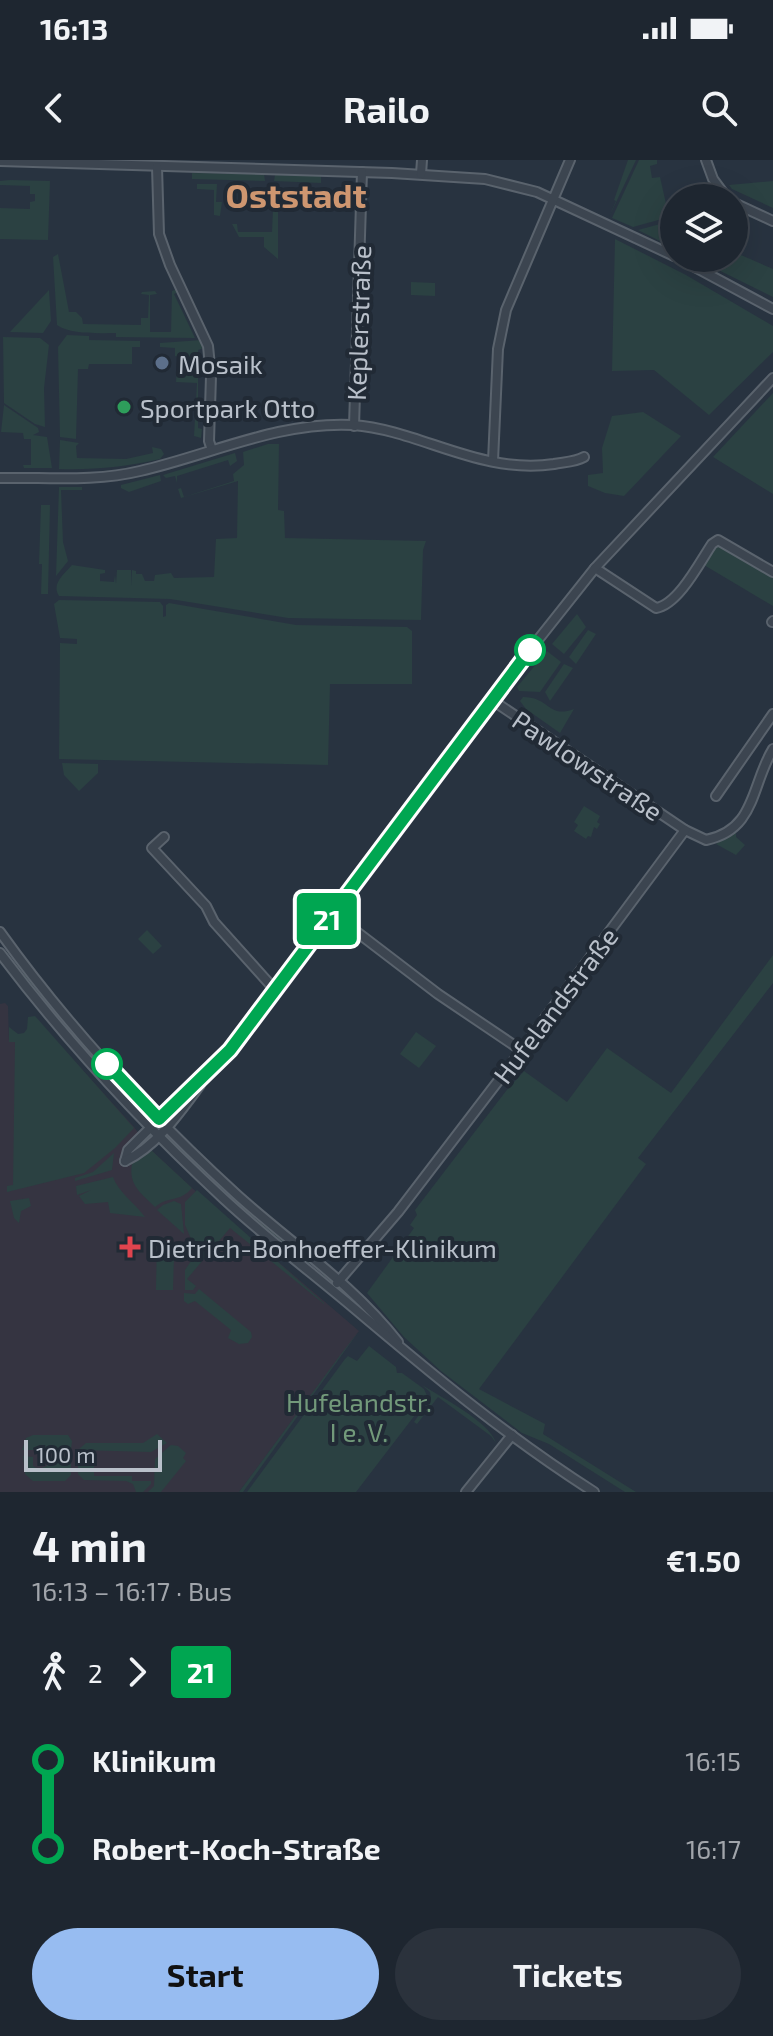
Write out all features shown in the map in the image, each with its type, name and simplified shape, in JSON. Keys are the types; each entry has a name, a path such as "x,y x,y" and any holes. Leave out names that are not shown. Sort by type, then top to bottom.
{"street":[{"path":"283,170 284,160"},
{"path":"421,174 422,160"},
{"path":"493,461 502,324 512,292 570,160"},
{"path":"706,160 717,184"},
{"path":"0,161 421,174 485,179 532,190 660,249"},
{"path":"157,167 159,234 208,346 211,376 209,441 212,450"},
{"name":"Keplerstraße","path":"354,426 362,172"},
{"path":"748,209 773,221"},
{"path":"704,272 773,309"},
{"path":"210,1071 179,1114 135,1156 125,1161 128,1150 230,1050 492,700 595,568 773,378"},
{"path":"0,478 116,476 299,428 354,426 381,430 466,457 493,461 532,466 584,457"},
{"path":"595,568 656,608 668,604 718,540 773,572"},
{"name":"Pawlowstraße","path":"492,700 685,830"},
{"path":"716,796 773,714"},
{"path":"749,749 766,760"},
{"path":"685,830 706,840 721,837 736,827 748,810 773,749"},
{"name":"Hufelandstraße","path":"332,1290 398,1212 685,830"},
{"path":"164,837 152,848 206,906 214,922 275,990"},
{"path":"332,913 438,994 521,1050"},
{"path":"0,932 4,944 159,1119 234,1192 369,1306 406,1352"},
{"path":"4,944 1,955 77,1049 157,1135 225,1200 406,1352 512,1435 594,1492"},
{"path":"466,1492 512,1435"}],"shaded area":[{"name":"Dietrich-Bonhoeffer-Klinikum","path":"0,1004 8,1006 9,1041 41,1024 151,1150 359,1331 239,1492 0,1492"}],"green space":[{"path":"628,160 636,160 609,217 616,201"},
{"path":"639,160 657,160 657,164 650,166 652,178 660,177 662,184 660,220 633,227 612,218"},
{"path":"192,173 264,174 265,181 192,179"},
{"path":"275,175 321,176 321,183 274,181"},
{"path":"0,181 50,181 48,240 0,239 0,208 30,209 30,202 35,201 35,194 30,194 30,186 0,185"},
{"path":"773,181 773,208 748,196 748,184 740,184"},
{"path":"197,184 217,184 216,202 222,202 220,216 214,215 214,190 197,189"},
{"path":"274,185 278,185 278,259 264,247 264,237 239,237 232,224 237,224 238,232 272,232"},
{"path":"660,224 660,241 638,230"},
{"path":"615,239 660,262 660,272 680,272 773,326 773,352 709,415 654,370 612,371"},
{"path":"58,254 69,312 76,312 83,324 141,325 141,318 148,318 149,295 141,294 155,291 157,294 150,295 150,332 171,332 172,291 177,289 178,292 174,294 195,338 116,337 116,333 78,332 57,325 53,257"},
{"path":"748,258 773,269 773,297 722,272 748,272"},
{"path":"411,282 435,283 435,296 411,295"},
{"path":"49,290 51,321 43,333 10,332"},
{"path":"67,335 89,336 89,340 140,341 140,347 132,347 132,364 89,364 88,369 78,369 76,439 60,437 58,347"},
{"path":"3,337 40,338 49,345 44,388 45,427 35,424 4,403"},
{"path":"202,340 204,348 198,350 198,428 202,429 201,438 194,436 197,383 176,382 178,357 175,356 175,348 160,347 160,343"},
{"path":"773,393 773,494 713,457"},
{"path":"4,405 38,428 39,432 33,435 47,437 52,468 24,468 23,465 31,465 31,439 24,439 23,433 1,432"},
{"path":"643,412 681,436 624,496 588,486 588,475 603,473 602,448 612,416"},
{"path":"60,440 79,443 76,446 77,458 126,459 153,453 152,447 161,449 164,454 160,459 122,466 59,469"},
{"path":"279,444 278,510 284,511 285,538 426,541 423,550 421,620 288,618 170,599 59,596 57,583 72,565 105,570 100,574 100,581 114,582 115,575 116,584 117,570 131,570 131,586 132,570 142,574 145,581 154,581 155,575 171,573 174,578 214,577 216,539 237,538 238,481 181,498 178,489 181,488 184,497 234,481 233,474 244,465 243,452"},
{"path":"235,453 237,461 230,466 228,460 177,476 177,483 175,476 166,478 163,475"},
{"path":"160,475 161,481 129,492 121,488 121,485"},
{"path":"59,487 82,487 82,490 61,490 63,542 68,561 56,576"},
{"path":"41,505 50,505 48,594 41,594"},
{"path":"718,544 773,576 773,606 704,565 703,562"},
{"path":"59,600 160,602 163,617 169,603 296,625 407,627 412,631 412,684 330,684 328,765 59,759 60,643 77,644 77,639 60,638 54,604"},
{"path":"577,614 586,627 564,654 552,644"},
{"path":"588,630 596,634 576,664 569,657"},
{"path":"547,651 561,662 540,692 519,691 517,687"},
{"path":"564,664 573,668 550,701 545,692"},
{"path":"523,697 539,700 554,710 574,709 560,733 526,709 520,701"},
{"path":"62,763 98,764 98,773 79,791 64,775"},
{"path":"584,806 600,816 597,829 594,827 591,837 586,839 574,831 578,825 574,822"},
{"path":"736,831 736,837 745,845 736,855 716,844"},
{"path":"147,930 162,946 153,954 138,939"},
{"path":"773,955 773,983 638,1158 646,1164 479,1389 545,1424 543,1434 636,1492 625,1492 549,1444 522,1433 441,1371 404,1337 367,1293 414,1228 410,1225 417,1215 415,1210 524,1071 567,1102 607,1048 671,1093"},
{"path":"25,972 141,1107 139,1109 102,1069 23,974"},
{"path":"35,1016 134,1128 84,1173 7,1192 7,1186 13,1185 15,1042 9,1042 9,1027 18,1034 24,1033 28,1017"},
{"path":"416,1032 436,1046 419,1068 400,1054"},
{"path":"177,1144 310,1263 308,1265 229,1197 175,1146"},
{"path":"151,1150 192,1188 183,1196 155,1207 137,1188 131,1171 132,1164"},
{"path":"114,1153 112,1170 75,1181 75,1178 93,1172"},
{"path":"113,1177 145,1217 110,1213 108,1202 85,1204 79,1196 91,1190 77,1195 76,1186"},
{"path":"197,1190 324,1304 230,1228 187,1279 196,1286 193,1290 185,1290 185,1270 193,1258 192,1241 185,1225 185,1202"},
{"path":"29,1198 31,1206 21,1211 19,1223 14,1218 10,1201"},
{"path":"174,1201 181,1204 184,1234 157,1210"},
{"path":"157,1236 174,1256 173,1290 156,1290"},
{"path":"199,1289 251,1332 248,1343 239,1344 228,1338 231,1330 195,1301 188,1304 184,1301 184,1293 195,1294"},
{"path":"359,1331 243,1492 239,1492 341,1354"},
{"name":"Hufelandstr. I e. V.","path":"369,1346 396,1367 397,1373 402,1373 424,1389 428,1398 356,1492 247,1492 345,1359 348,1356 357,1361"},
{"path":"422,1385 475,1418 496,1443 438,1397 417,1424 414,1422 431,1398 430,1392"},
{"path":"157,1434 167,1443 151,1452 78,1450 86,1443 143,1443"},
{"path":"33,1435 68,1435 72,1441 71,1450 22,1450 26,1438"},
{"path":"171,1445 178,1446 186,1453 183,1458 186,1461 161,1492 148,1492 154,1486 155,1459"},
{"path":"23,1456 33,1457 33,1466 38,1469 47,1466 47,1457 71,1457 71,1475 65,1481 33,1481 25,1474"},
{"path":"78,1457 94,1458 94,1476 132,1476 132,1481 151,1481 151,1484 143,1492 136,1492 133,1484 126,1481 84,1480 78,1474"}],"bus line":[{"name":"21","path":"107,1064 159,1119 210,1071 230,1050 530,650"}],"place":[{"name":"Mosaik","path":"162,363"},
{"name":"Sportpark Otto","path":"124,407"},
{"name":"Dietrich-Bonhoeffer-Klinikum","path":"130,1247"}],"district":[{"name":"Oststadt","path":"296,194"}]}
